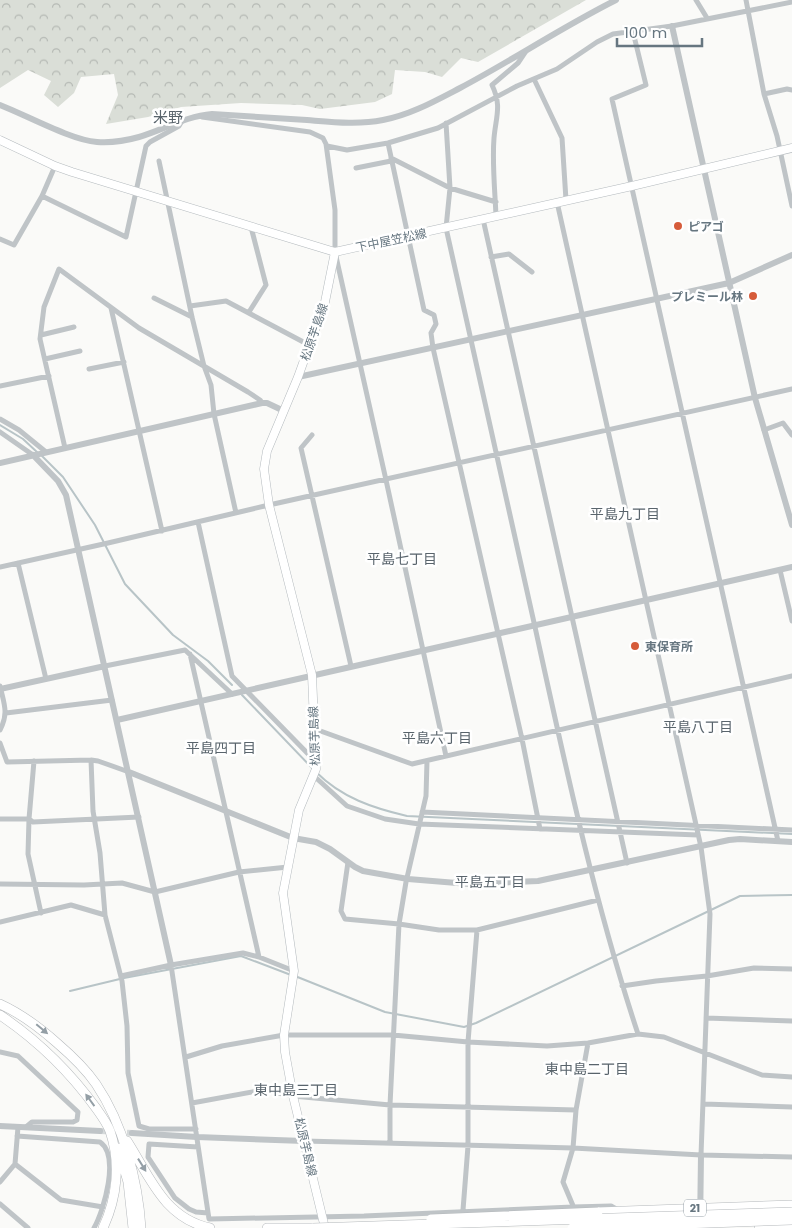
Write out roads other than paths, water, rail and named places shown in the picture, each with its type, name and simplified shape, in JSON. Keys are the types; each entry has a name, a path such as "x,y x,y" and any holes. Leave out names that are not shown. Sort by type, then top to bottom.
{"highway":[{"path":"0,1004 39,1027 80,1064 96,1084 115,1154 116,1179 112,1205 103,1228"},
{"path":"0,1015 29,1036 70,1074 91,1101 132,1169 141,1228"},
{"path":"108,1128 125,1168 131,1196 133,1228"},
{"path":"108,1128 169,1206 188,1221 210,1228"},
{"name":"21","path":"376,1226 445,1217 792,1205"},
{"name":"21","path":"308,1228 792,1212"},
{"name":"21","path":"572,1228 792,1220"},
{"path":"759,1228 792,1226"},
{"path":"266,1228 313,1228"}],"main road":[{"name":"下中屋笠松線","path":"0,140 55,166 335,252 632,186 792,148"},
{"name":"松原芋島線","path":"325,1228 294,1096 285,1052 284,1035 294,975 294,962 283,894 299,810 315,770 312,675 269,505 264,469 267,451 298,377 326,296 335,252"}],"street":[{"path":"0,105 69,134 95,142 116,142 138,137 196,116 212,114 336,122 366,123 384,120 404,115 430,104 561,29 616,0"},
{"path":"696,0 707,18"},
{"path":"746,0 764,94 780,150 792,206"},
{"path":"327,146 346,150 388,144 438,128 517,86 557,69 613,34 672,26 784,2 792,2"},
{"path":"672,26 755,398 792,525"},
{"path":"634,32 646,85 612,100 777,840"},
{"path":"496,216 494,138 498,118 497,97 492,84 518,63 527,50"},
{"path":"534,79 562,138 562,201 583,315 701,847 710,914 700,1228"},
{"path":"764,94 787,89 792,90"},
{"path":"196,116 310,132 323,138 327,146 335,210 335,252 446,756"},
{"path":"42,196 126,237 146,146 179,126 182,121"},
{"path":"446,123 450,188 446,228 579,825 613,956 638,1034"},
{"path":"388,144 424,310 434,315 436,324 430,332 433,348 522,739 540,828"},
{"path":"356,168 391,159 450,188 496,202"},
{"path":"159,162 192,317 204,366 211,385 214,414 236,513"},
{"path":"0,240 14,245 42,196 55,166"},
{"path":"483,219 627,863"},
{"path":"249,312 266,285 252,227"},
{"path":"491,256 509,254 532,272"},
{"path":"298,377 729,282 792,255"},
{"path":"64,448 41,335 44,307 59,269 139,328 248,392 262,403"},
{"path":"154,298 192,317"},
{"path":"190,306 226,301 309,345"},
{"path":"112,308 162,531"},
{"path":"41,335 74,328"},
{"path":"45,359 80,351"},
{"path":"89,369 124,362"},
{"path":"0,386 48,376"},
{"path":"0,567 269,505 792,389"},
{"path":"0,463 262,403 267,403 284,410"},
{"path":"0,419 19,430 39,454 66,495 172,967 209,1219 364,1216 463,1210 611,1206 621,1211"},
{"path":"764,430 783,423 792,435"},
{"path":"0,432 39,454"},
{"path":"312,435 301,448 351,666"},
{"path":"198,522 232,676 247,690 347,806 385,820 421,818 538,819 579,825 698,831 792,830"},
{"path":"18,563 46,679"},
{"path":"117,720 792,567"},
{"path":"780,570 792,621"},
{"path":"0,730 6,720 6,714 0,688 185,650 232,694"},
{"path":"190,654 258,957"},
{"path":"315,729 412,764 792,676"},
{"path":"6,714 112,700"},
{"path":"0,743 7,762 98,761 293,838 316,842 363,871 408,879 469,884 538,881 740,840 792,842"},
{"path":"91,760 94,819 100,853 105,915 122,979 127,1026 128,1073 139,1126 149,1129 196,1129"},
{"path":"34,761 28,819 28,854 41,912"},
{"path":"390,1144 390,1105 400,924 426,796 427,761"},
{"path":"0,819 28,819 33,822 139,817"},
{"path":"421,818 540,828 579,825 698,831"},
{"path":"348,862 341,911 345,919 439,930 477,930 598,900"},
{"path":"0,884 84,885 122,883 155,892 239,872 288,867"},
{"path":"0,922 71,906 105,915"},
{"path":"463,1210 468,1146 468,1042 477,930"},
{"path":"122,979 242,953 258,957 294,975"},
{"path":"622,986 656,980 707,976 754,968 792,969"},
{"path":"706,1018 792,1021"},
{"path":"186,1056 222,1046 284,1035 394,1035 468,1042 547,1046 588,1043 638,1034 664,1038 762,1075 792,1077"},
{"path":"574,1208 563,1182 573,1148 576,1110 588,1043"},
{"path":"0,1052 18,1056 78,1112 77,1120 73,1122 32,1122 26,1127"},
{"path":"192,1103 263,1090 294,1096 390,1105 576,1110"},
{"path":"704,1104 792,1107"},
{"path":"0,1126 108,1128"},
{"path":"0,1182 15,1164 18,1127"},
{"path":"132,1132 197,1137 573,1148 792,1158"},
{"path":"17,1136 100,1142 104,1144 107,1150 108,1184 103,1207 94,1228"},
{"path":"198,1147 149,1144 148,1157 175,1198 189,1209 208,1213"},
{"path":"15,1164 60,1200 103,1207"},
{"path":"0,1204 28,1228"}],"waterway":[{"path":"0,425 23,439 38,453"},
{"path":"42,456 63,477 95,525 125,584 173,635 208,661 232,685"},
{"path":"242,695 313,769"},
{"path":"316,772 336,789 358,801 407,816 792,834"},
{"path":"295,976 385,1012 464,1027 476,1023 740,896 792,895"},
{"path":"70,991 124,978 241,956 291,975"}],"tunnel":[{"path":"100,1131 132,1133"}],"place":[{"name":"ピアゴ","path":"678,226"},
{"name":"プレミール林","path":"753,296"},
{"name":"東保育所","path":"635,646"}],"district":[{"name":"米野","path":"168,117"},
{"name":"平島九丁目","path":"625,514"},
{"name":"平島七丁目","path":"402,559"},
{"name":"平島八丁目","path":"698,727"},
{"name":"平島六丁目","path":"437,738"},
{"name":"平島四丁目","path":"221,748"},
{"name":"平島五丁目","path":"490,882"},
{"name":"東中島二丁目","path":"587,1069"},
{"name":"東中島三丁目","path":"296,1090"}]}
